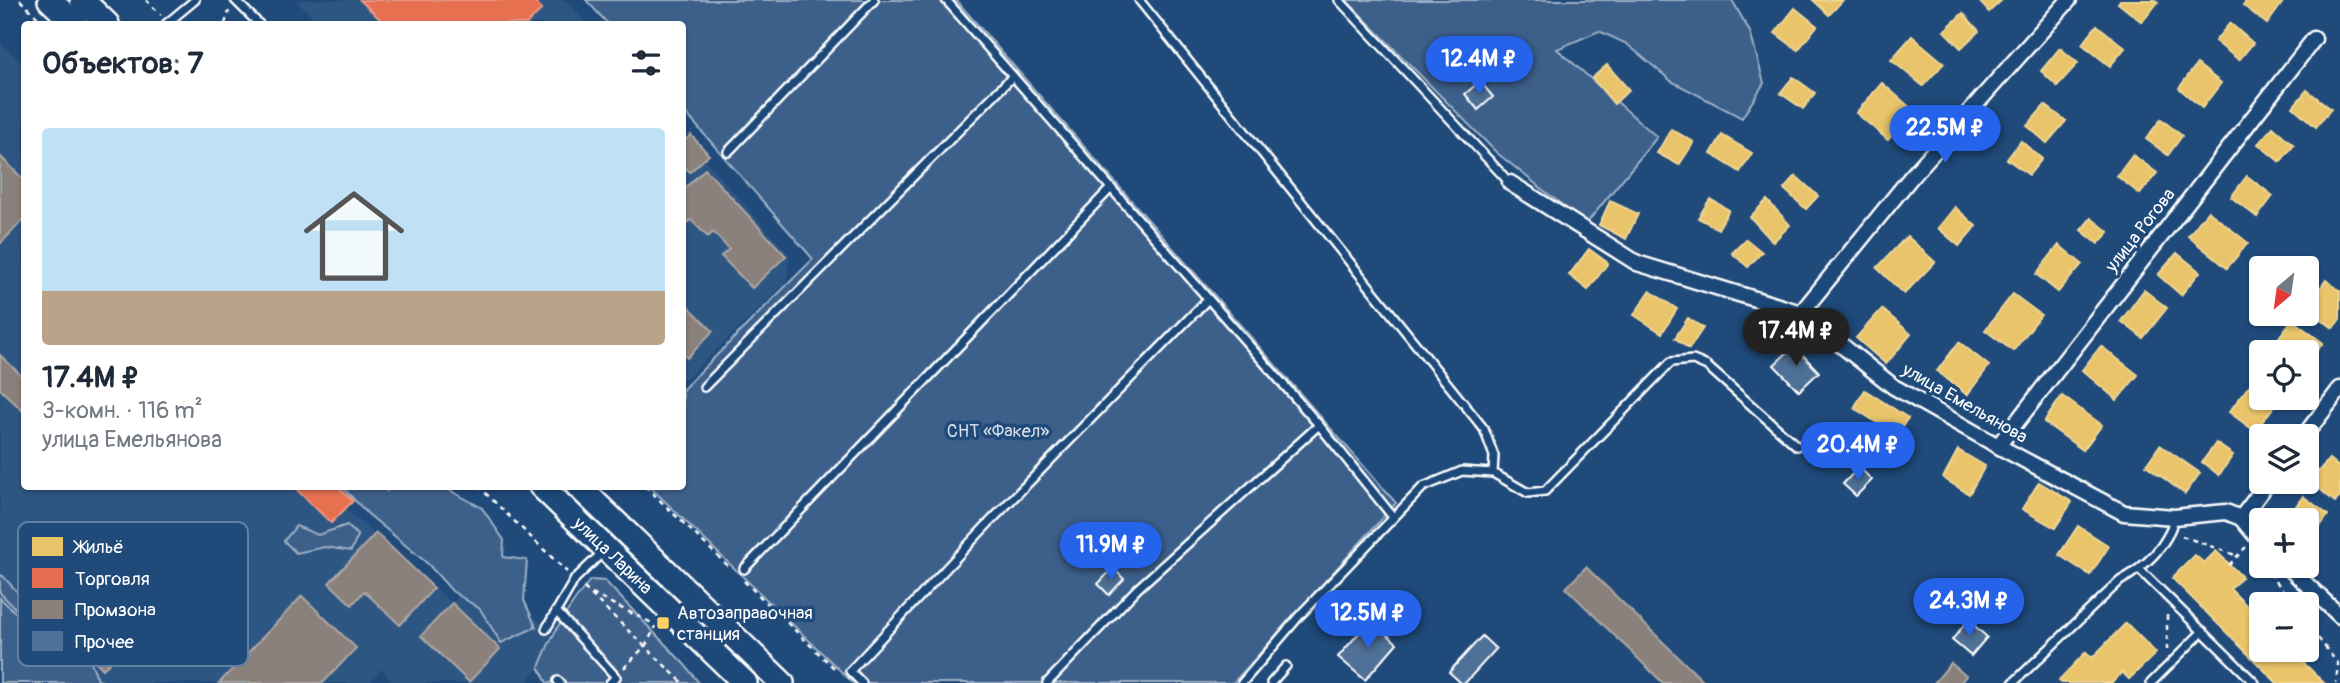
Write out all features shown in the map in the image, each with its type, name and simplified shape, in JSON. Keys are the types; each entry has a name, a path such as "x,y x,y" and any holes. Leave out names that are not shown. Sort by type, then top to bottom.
{"main road":[{"path":"50,0 72,21"},
{"path":"82,0 104,21"},
{"name":"улица Ларина","path":"545,490 745,683"},
{"name":"улица Ларина","path":"582,490 782,683"}],"street":[{"path":"1801,313 1912,176 2068,0"},
{"name":"улица Рогова","path":"1998,446 2314,39"},
{"name":"улица Емельянова","path":"1510,183 1637,263 1801,313 1894,387 2124,513 2174,517 2227,512 2241,518"},
{"path":"2313,424 2340,389"},
{"path":"2249,527 2241,518 2259,494"},
{"path":"2300,578 2340,616"}],"lane":[{"path":"169,21 195,0"},
{"path":"235,0 256,21"},
{"path":"728,152 874,0"},
{"path":"946,0 1319,425 1393,517"},
{"path":"1139,0 1483,429 1494,456 1493,473"},
{"path":"1339,0 1510,183"},
{"path":"704,387 1013,76"},
{"path":"744,569 1111,188"},
{"path":"862,683 850,671 983,529 1208,299"},
{"path":"1242,683 1300,615 1423,487 1462,471 1493,473 1528,493 1545,491 1671,362 1693,360 1707,366 1797,446"},
{"path":"1047,683 1137,589 1319,425"},
{"path":"2013,683 2120,581 2140,570 2171,533 2174,517"},
{"path":"546,629 575,579 606,549"},
{"path":"2140,570 2255,683"},
{"path":"556,611 613,680"},
{"path":"2151,683 2203,631"},
{"path":"1271,683 1286,666"}],"path":[{"path":"20,0 41,21"},
{"path":"146,0 165,21"},
{"path":"649,490 733,571"},
{"path":"2171,533 2238,556"},
{"path":"2229,565 2249,547"},
{"path":"743,580 839,674"},
{"path":"590,593 657,625 646,645 613,680"},
{"path":"2166,596 2167,667"},
{"path":"2319,639 2338,664 2336,683"}],"shaded area":[{"path":"295,0 565,0 584,21 318,21"},
{"path":"0,42 21,62 21,490 340,490 353,501 346,509 452,603 485,568 563,645 528,679 531,683 393,683 382,669 369,683 90,683 72,666 248,666 248,522 18,522 18,615 0,598"},
{"path":"686,139 790,256 786,283 686,379"}],"green space":[{"name":"СНТ «Факел»","path":"586,0 956,0 1396,503 1233,683 853,683 653,490 686,490 686,386 813,259 686,113 686,21 605,21"},
{"path":"1346,0 1732,0 1750,32 1764,83 1742,118 1671,81 1627,44 1599,31 1557,49 1657,137 1586,224 1497,153"},
{"path":"345,490 449,490 482,508 504,540 503,557 527,560 524,600 536,627 501,643 480,609 452,591 428,564 368,514"},
{"path":"347,525 358,536 351,551 325,547 296,553 284,541 296,526 318,535"},
{"path":"0,575 18,593 18,611 0,593"},
{"path":"590,580 605,581 699,683 547,683 539,667 544,654 561,621"},
{"path":"0,598 18,615 18,666 93,666 98,680 107,683 0,683"}],"building: Жильё":[{"path":"1813,0 1843,0 1829,15"},
{"path":"1978,0 2002,0 1989,12"},
{"path":"2120,0 2158,2 2142,22 2118,3"},
{"path":"2247,0 2283,2 2267,24 2243,5"},
{"path":"1795,8 1817,26 1798,50 1775,33"},
{"path":"1963,13 1979,31 1961,48 1944,31"},
{"path":"2230,23 2253,43 2239,60 2215,41"},
{"path":"2097,25 2125,48 2110,66 2082,44"},
{"path":"1912,36 1944,63 1923,86 1891,60"},
{"path":"2060,48 2078,63 2057,86 2041,71"},
{"path":"2197,64 2221,83 2202,108 2179,88"},
{"path":"1607,65 1629,90 1614,104 1592,78"},
{"path":"1793,77 1815,93 1803,109 1780,93"},
{"path":"1882,83 1913,110 1888,140 1856,113"},
{"path":"2307,90 2331,109 2316,127 2293,107"},
{"path":"2045,105 2066,121 2047,143 2027,126"},
{"path":"2161,119 2182,136 2168,155 2146,139"},
{"path":"2273,127 2294,145 2280,162 2258,144"},
{"path":"1671,129 1694,142 1679,165 1657,153"},
{"path":"1722,135 1752,153 1740,172 1711,154"},
{"path":"2021,141 2042,159 2029,175 2007,159"},
{"path":"2133,155 2157,173 2140,194 2117,176"},
{"path":"1796,176 1818,196 1806,209 1784,189"},
{"path":"2247,176 2273,196 2257,217 2231,197"},
{"path":"1710,199 1729,210 1718,229 1698,218"},
{"path":"1767,200 1790,225 1773,242 1750,217"},
{"path":"1610,201 1638,214 1626,239 1599,225"},
{"path":"1955,207 1976,226 1959,246 1938,228"},
{"path":"2208,211 2248,243 2227,268 2188,236"},
{"path":"2091,218 2109,232 2098,244 2081,230"},
{"path":"1907,236 1935,262 1904,294 1877,268"},
{"path":"1746,239 1762,252 1748,267 1732,253"},
{"path":"2059,245 2082,264 2058,292 2036,274"},
{"path":"1589,249 1608,263 1588,290 1569,275"},
{"path":"2177,253 2200,272 2181,295 2158,275"},
{"path":"2326,280 2340,291 2340,319 2333,328 2319,317 2319,289"},
{"path":"2144,290 2167,308 2143,338 2121,321"},
{"path":"1650,291 1677,309 1662,333 1634,315"},
{"path":"2013,294 2041,315 2013,351 1985,330"},
{"path":"1882,309 1911,334 1886,364 1856,338"},
{"path":"1688,318 1703,328 1689,349 1675,338"},
{"path":"2288,326 2300,326 2319,340 2277,340"},
{"path":"1959,342 1989,366 1967,395 1937,371"},
{"path":"2101,346 2138,375 2117,400 2082,370"},
{"path":"2249,386 2249,410 2271,410 2260,424 2249,424 2249,427 2229,412"},
{"path":"1865,390 1908,418 1896,435 1854,408"},
{"path":"2062,396 2102,425 2083,450 2044,422"},
{"path":"2216,443 2233,455 2219,475 2202,462"},
{"path":"2160,445 2200,473 2185,494 2146,465"},
{"path":"1958,450 1985,466 1969,494 1943,478"},
{"path":"2329,459 2340,468 2340,497 2335,502 2319,489 2319,471"},
{"path":"2039,482 2072,502 2055,528 2022,509"},
{"path":"2303,496 2319,508 2295,508"},
{"path":"2319,508 2328,515 2319,528"},
{"path":"2078,526 2109,546 2090,575 2059,555"},
{"path":"2216,551 2242,577 2230,589 2249,608 2249,655 2172,578 2195,555 2204,563"},
{"path":"2126,623 2156,653 2129,679 2122,672 2112,683 2062,683 2059,680 2086,652 2092,658"},
{"path":"2256,662 2303,662 2324,683 2277,683"}],"building: Торговля":[{"path":"360,0 533,0 542,9 530,21 382,21"},
{"path":"297,490 341,490 353,501 331,523"}],"building: Промзона":[{"path":"691,135 709,155 690,172 686,168 686,139"},
{"path":"0,156 21,177 21,222 0,244"},
{"path":"705,169 786,256 752,288 721,256 729,249 713,232 708,237 691,220 686,223 686,187"},
{"path":"686,304 713,331 686,357"},
{"path":"0,355 21,375 21,409 0,389"},
{"path":"376,533 434,588 400,625 364,591 352,605 329,583"},
{"path":"1586,567 1705,683 1663,683 1566,588"},
{"path":"302,596 356,648 323,683 219,683 235,666 248,666 248,653"},
{"path":"452,603 500,649 469,682 421,636"},
{"path":"1951,663 1966,676 1960,683 1934,683"}],"building: Прочее":[{"path":"1480,81 1493,97 1478,110 1465,94"},
{"path":"1794,346 1819,372 1799,391 1774,365"},
{"path":"1859,467 1872,480 1856,496 1843,484"},
{"path":"1113,568 1124,579 1109,595 1098,584"},
{"path":"1370,620 1397,643 1365,680 1338,657"},
{"path":"1968,620 1987,637 1971,656 1952,640"},
{"path":"1482,636 1496,649 1465,683 1461,683 1449,672"}],"place":[{"name":"Автозаправочная станция","path":"663,623"}]}
